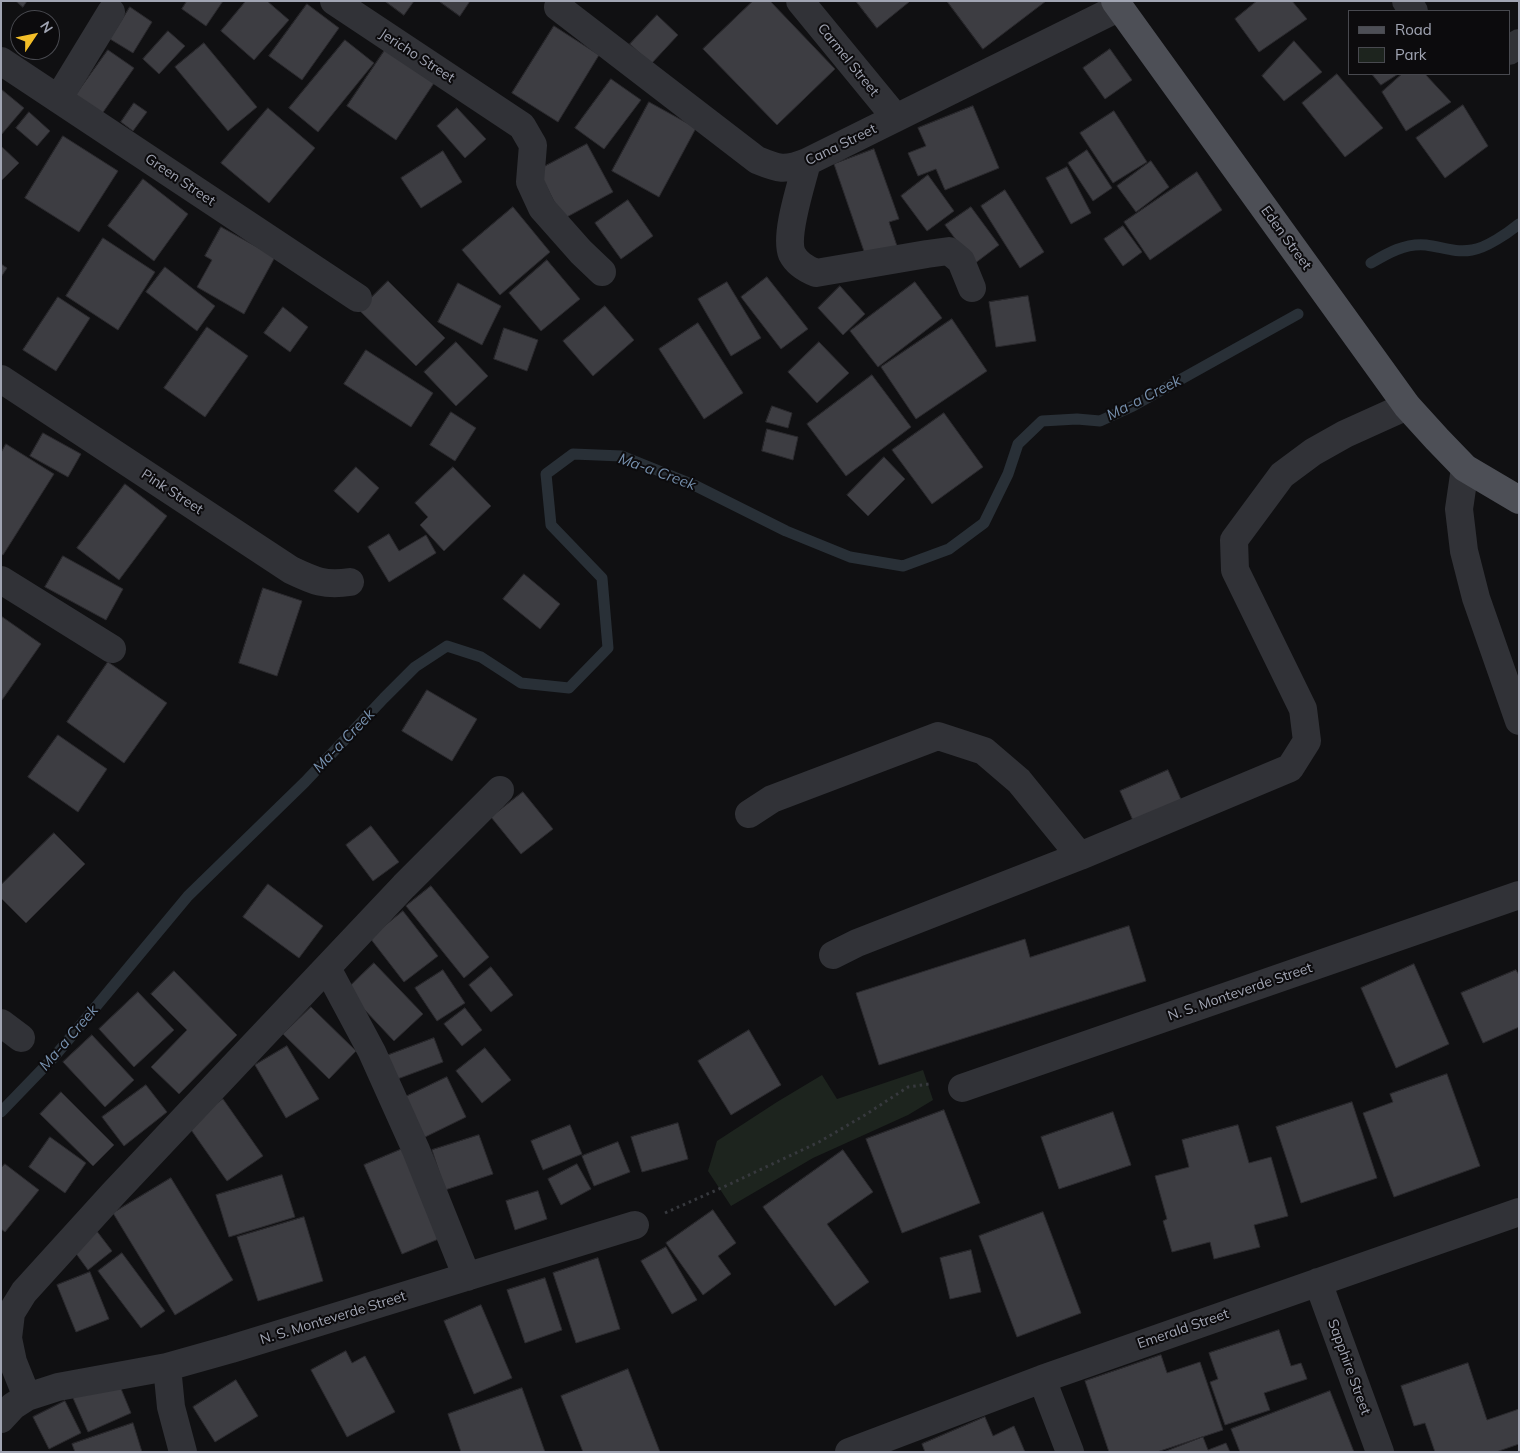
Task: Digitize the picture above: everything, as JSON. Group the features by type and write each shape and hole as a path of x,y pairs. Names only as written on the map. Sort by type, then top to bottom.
{"main road":[{"name":"Eden Street","path":"1118,4 1407,406 1466,468 1519,500"}],"street":[{"name":"Carmel Street","path":"800,1 896,118"},
{"name":"Jericho Street","path":"335,2 522,126 533,145 530,182 542,208 581,252 602,272"},
{"name":"Cana Street","path":"560,4 757,160 776,168 792,168 896,118 1118,4"},
{"path":"58,99 111,12"},
{"name":"Green Street","path":"1,61 358,298"},
{"path":"807,162 789,236 792,254 802,266 816,274 949,251 961,261 972,288"},
{"name":"Pink Street","path":"1,379 291,570 313,580 333,585 350,582"},
{"path":"833,955 857,943 1080,856 1290,768 1307,740 1303,709 1235,570 1234,540 1282,475 1313,452 1345,434 1407,406"},
{"path":"1466,468 1460,509 1464,551 1476,598 1519,721"},
{"path":"1,580 112,648"},
{"path":"749,814 772,799 938,736 984,751 1020,781 1080,856"},
{"path":"27,1397 13,1362 8,1338 11,1313 24,1292 113,1194 404,886 500,790"},
{"name":"N. S. Monteverde Street","path":"962,1088 1519,895"},
{"path":"327,968 372,1052 416,1150 467,1277"},
{"name":"Emerald Street","path":"849,1452 1042,1379 1519,1212"},
{"name":"N. S. Monteverde Street","path":"1,1419 13,1406 27,1397 58,1387 167,1367 635,1225"},
{"name":"Sapphire Street","path":"1318,1282 1380,1452"},
{"path":"167,1367 171,1407 183,1452"},
{"path":"1042,1379 1070,1452"}],"path":[{"path":"635,1225 730,1184 819,1142 908,1087 922,1084 962,1088"}],"green space":[{"path":"923,1070 933,1100 908,1115 813,1158 731,1206 708,1171 717,1141 822,1075 837,1099"}],"building":[{"path":"16,1 27,1 23,7"},
{"path":"187,1 223,1 206,26 182,9"},
{"path":"246,1 267,1 289,20 254,60 221,31"},
{"path":"385,1 414,1 404,15"},
{"path":"439,1 470,1 460,16"},
{"path":"753,1 770,1 835,69 777,125 703,49"},
{"path":"856,1 908,1 909,2 877,28"},
{"path":"947,1 1046,1 983,49"},
{"path":"1257,1 1292,1 1307,19 1259,52 1235,19"},
{"path":"307,4 339,28 302,80 269,56"},
{"path":"130,7 152,22 133,53 110,39"},
{"path":"657,15 678,35 651,64 630,44"},
{"path":"554,26 599,55 558,122 512,93"},
{"path":"168,31 185,46 159,74 143,59"},
{"path":"345,40 374,63 318,132 289,108"},
{"path":"1294,41 1322,72 1284,101 1262,76"},
{"path":"204,43 257,107 228,131 175,67"},
{"path":"389,44 438,77 396,140 347,106"},
{"path":"1110,49 1132,80 1105,99 1083,68"},
{"path":"108,50 134,68 99,118 72,100"},
{"path":"1337,74 1383,128 1345,157 1302,103"},
{"path":"1373,75 1396,75 1381,85"},
{"path":"1401,75 1426,75 1451,102 1406,131 1382,92"},
{"path":"611,79 641,100 604,149 575,128"},
{"path":"1,89 24,108 1,135"},
{"path":"649,102 696,128 659,197 612,171"},
{"path":"134,103 147,112 133,131 121,122"},
{"path":"1463,105 1488,146 1445,178 1416,138"},
{"path":"973,106 999,168 945,190 936,169 918,176 908,153 926,146 918,128"},
{"path":"268,108 315,148 269,203 221,163"},
{"path":"457,108 486,139 465,158 437,126"},
{"path":"1114,111 1147,162 1113,183 1080,133"},
{"path":"29,112 50,131 37,146 16,128"},
{"path":"63,136 118,171 79,232 25,198"},
{"path":"587,144 613,192 563,219 538,170"},
{"path":"1,146 19,163 1,181"},
{"path":"874,149 899,219 889,222 898,249 867,260 834,164"},
{"path":"1087,150 1112,188 1093,201 1068,163"},
{"path":"443,151 462,182 421,208 401,178"},
{"path":"1151,161 1169,187 1136,212 1117,186"},
{"path":"1067,167 1091,213 1071,224 1046,178"},
{"path":"1197,172 1222,210 1150,260 1124,222"},
{"path":"928,175 954,211 927,231 901,196"},
{"path":"143,179 188,214 154,261 108,226"},
{"path":"1005,190 1044,252 1020,268 981,206"},
{"path":"628,200 653,236 621,259 595,223"},
{"path":"513,207 550,252 500,295 462,250"},
{"path":"971,207 999,245 974,264 945,225"},
{"path":"1123,226 1142,252 1123,266 1104,239"},
{"path":"221,227 275,257 244,314 197,287 212,260 205,256"},
{"path":"103,238 155,272 118,330 66,296"},
{"path":"547,260 580,299 541,331 509,293"},
{"path":"1,264 7,268 1,277"},
{"path":"165,267 215,306 197,331 146,292"},
{"path":"767,277 808,329 781,349 741,297"},
{"path":"388,281 445,338 416,366 359,310"},
{"path":"727,282 761,338 731,356 698,299"},
{"path":"915,282 942,318 878,367 850,331"},
{"path":"458,283 501,306 482,345 438,322"},
{"path":"840,286 865,314 843,335 818,308"},
{"path":"1028,296 1036,341 996,347 989,302"},
{"path":"58,297 90,318 56,371 23,350"},
{"path":"605,306 634,340 593,376 563,341"},
{"path":"283,307 308,327 290,352 264,333"},
{"path":"952,319 987,371 916,419 881,367"},
{"path":"698,323 743,393 704,419 659,349"},
{"path":"207,327 248,356 205,417 164,388"},
{"path":"504,328 538,340 527,371 494,359"},
{"path":"456,342 488,376 456,406 424,372"},
{"path":"819,342 849,373 817,403 788,372"},
{"path":"366,350 433,393 411,427 344,384"},
{"path":"872,375 911,427 846,476 807,424"},
{"path":"772,406 792,413 788,428 766,422"},
{"path":"451,412 476,428 455,461 430,445"},
{"path":"944,413 983,467 932,504 892,450"},
{"path":"767,429 798,437 793,460 762,451"},
{"path":"43,433 81,454 68,477 30,456"},
{"path":"6,444 54,474 3,555 1,554 1,453"},
{"path":"884,457 905,479 868,516 847,495"},
{"path":"356,467 379,488 358,513 334,491"},
{"path":"453,467 491,506 444,551 420,525 428,517 415,503"},
{"path":"125,484 167,516 119,580 77,548"},
{"path":"389,534 399,551 426,535 436,553 389,582 368,547"},
{"path":"63,556 123,589 106,620 45,587"},
{"path":"524,574 560,604 540,629 503,599"},
{"path":"263,588 302,601 277,676 239,663"},
{"path":"1,616 41,644 2,700 1,700"},
{"path":"108,662 167,703 124,763 67,722"},
{"path":"427,690 477,719 452,761 402,731"},
{"path":"58,735 107,769 78,812 28,777"},
{"path":"1168,770 1183,804 1135,825 1120,791"},
{"path":"523,792 553,829 521,854 491,817"},
{"path":"371,826 399,862 373,881 346,845"},
{"path":"54,833 85,864 26,923 1,898 1,885"},
{"path":"268,884 323,926 299,958 243,917"},
{"path":"431,886 489,957 464,978 406,906"},
{"path":"403,911 438,956 404,982 370,938"},
{"path":"1129,926 1146,981 879,1065 856,993 1025,939 1030,957"},
{"path":"374,963 423,1014 394,1041 346,990"},
{"path":"1414,964 1449,1044 1396,1068 1361,988"},
{"path":"491,967 513,995 491,1012 469,985"},
{"path":"443,970 465,1003 437,1021 415,988"},
{"path":"1516,970 1519,975 1519,1027 1483,1043 1461,993"},
{"path":"174,971 237,1035 179,1094 151,1067 187,1030 151,994"},
{"path":"138,992 174,1030 134,1067 99,1029"},
{"path":"311,1007 356,1051 329,1079 283,1034"},
{"path":"465,1008 482,1030 462,1046 444,1024"},
{"path":"749,1030 781,1085 731,1115 698,1061"},
{"path":"92,1035 134,1080 105,1107 63,1062"},
{"path":"434,1038 443,1062 392,1081 383,1057"},
{"path":"287,1046 319,1099 286,1118 255,1065"},
{"path":"485,1048 511,1080 482,1103 456,1071"},
{"path":"1447,1074 1480,1166 1394,1197 1363,1113 1393,1102 1390,1094"},
{"path":"447,1077 466,1117 421,1139 401,1099"},
{"path":"146,1085 167,1112 124,1146 102,1117"},
{"path":"61,1092 114,1145 93,1166 40,1114"},
{"path":"223,1099 263,1156 227,1181 187,1124"},
{"path":"1352,1102 1377,1178 1301,1203 1276,1127"},
{"path":"944,1110 980,1203 902,1233 866,1139"},
{"path":"1113,1112 1131,1165 1059,1189 1041,1137"},
{"path":"678,1123 688,1159 642,1172 631,1137"},
{"path":"570,1125 582,1154 543,1170 531,1141"},
{"path":"1238,1125 1249,1163 1271,1157 1288,1216 1254,1225 1260,1247 1214,1259 1210,1242 1172,1252 1163,1221 1167,1219 1155,1176 1189,1167 1182,1140"},
{"path":"479,1135 493,1174 445,1190 432,1150"},
{"path":"50,1137 86,1163 65,1193 29,1167"},
{"path":"618,1142 630,1172 594,1186 582,1156"},
{"path":"402,1149 441,1238 402,1254 364,1165"},
{"path":"843,1150 873,1192 827,1224 869,1282 835,1306 763,1207"},
{"path":"5,1164 39,1190 5,1232 1,1229 1,1168"},
{"path":"577,1164 591,1189 561,1205 548,1179"},
{"path":"282,1175 295,1217 229,1237 216,1195"},
{"path":"171,1178 233,1280 175,1315 113,1213"},
{"path":"538,1191 547,1219 515,1230 506,1201"},
{"path":"713,1210 736,1243 718,1256 731,1274 703,1295 666,1243"},
{"path":"1043,1212 1081,1313 1017,1337 979,1236"},
{"path":"304,1217 323,1281 258,1301 237,1237"},
{"path":"96,1230 112,1251 88,1270 72,1248"},
{"path":"666,1247 697,1300 672,1314 641,1261"},
{"path":"971,1250 981,1292 950,1299 940,1258"},
{"path":"122,1253 165,1311 141,1328 98,1271"},
{"path":"598,1258 620,1329 576,1343 553,1273"},
{"path":"90,1272 109,1319 76,1332 57,1285"},
{"path":"545,1278 562,1330 525,1343 507,1290"},
{"path":"481,1305 512,1378 474,1394 444,1321"},
{"path":"1279,1330 1291,1366 1301,1363 1307,1379 1264,1393 1270,1410 1225,1425 1210,1382 1218,1379 1209,1353"},
{"path":"346,1351 352,1363 365,1356 395,1412 347,1437 311,1370"},
{"path":"1161,1355 1167,1373 1200,1362 1223,1430 1157,1452 1109,1452 1085,1381"},
{"path":"1468,1363 1487,1420 1519,1409 1519,1444 1496,1452 1435,1452 1425,1423 1414,1426 1401,1386"},
{"path":"628,1369 660,1452 583,1452 561,1396"},
{"path":"117,1379 131,1413 88,1432 73,1398"},
{"path":"236,1380 258,1416 215,1442 193,1407"},
{"path":"522,1388 545,1452 461,1452 448,1414"},
{"path":"1330,1391 1354,1452 1240,1452 1231,1429"},
{"path":"65,1401 81,1433 49,1449 33,1417"},
{"path":"985,1417 993,1436 1014,1426 1025,1452 925,1452 922,1444"},
{"path":"133,1423 142,1452 75,1452 72,1444"},
{"path":"1203,1437 1208,1450 1226,1443 1230,1452 1164,1452"}],"waterway":[{"name":"Ma-a Creek","path":"1371,263 1390,252 1418,245 1460,251 1478,249 1497,240 1519,224"},
{"name":"Ma-a Creek","path":"1,1112 54,1057 188,896 305,782 415,667 447,646 481,657 521,683 569,688 608,648 602,578 551,525 546,474 573,454 622,456 694,485 786,531 850,557 903,566 949,549 984,523 1008,474 1018,444 1042,421 1077,419 1100,421 1133,406 1298,314"}]}
